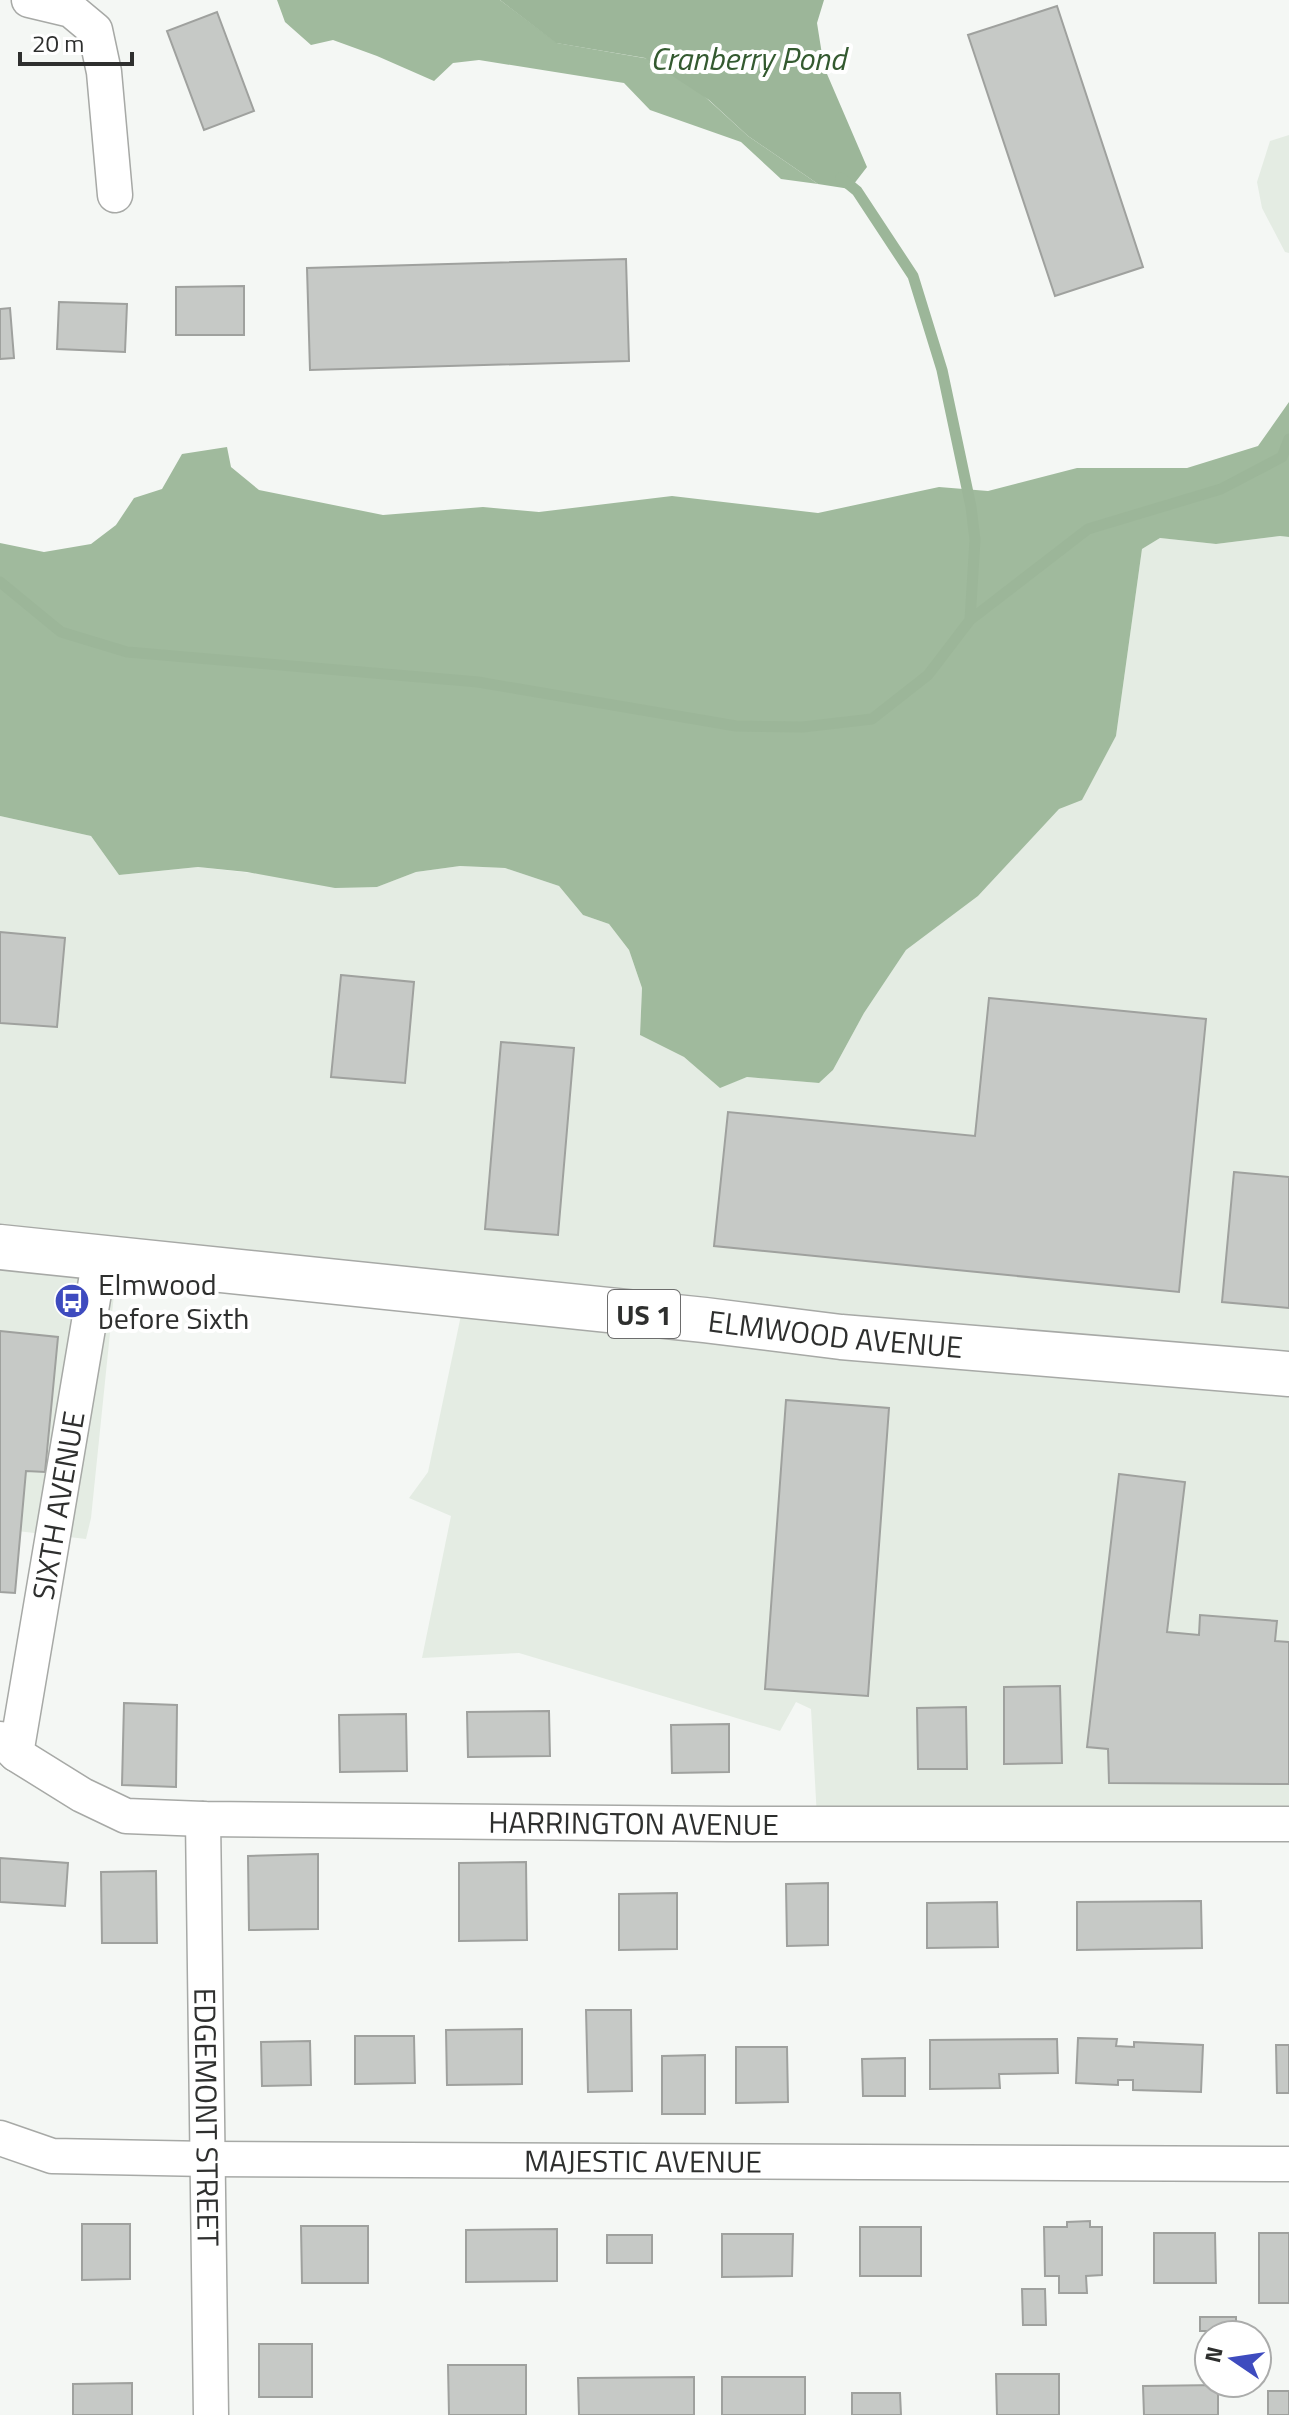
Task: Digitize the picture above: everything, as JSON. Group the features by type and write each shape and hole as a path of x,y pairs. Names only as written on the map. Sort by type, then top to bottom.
{"main road":[{"name":"ELMWOOD AVENUE","path":"0,1247 705,1320 841,1337 1289,1374"}],"street":[{"path":"29,0 71,10 95,30 104,72 115,195"},
{"name":"SIXTH AVENUE","path":"8,1746 100,1257"},
{"name":"HARRINGTON AVENUE","path":"8,1746 82,1795 126,1816 745,1824 1289,1824"},
{"name":"EDGEMONT STREET","path":"203,1819 211,2415"},
{"name":"MAJESTIC AVENUE","path":"0,2138 52,2156 1289,2164"}],"shaded area":[{"path":"277,0 500,0 557,43 667,62 748,136 818,184 781,179 741,142 650,110 624,83 479,60 453,63 434,81 333,40 311,45 285,22"},
{"path":"1289,135 1289,253 1285,252 1262,208 1257,182 1270,141"},
{"path":"1289,402 1289,537 1216,544 1160,538 1142,549 1116,736 1082,800 1059,809 978,896 906,950 864,1013 833,1070 819,1083 747,1077 720,1088 684,1057 640,1035 642,988 629,950 609,924 583,915 559,886 505,868 460,866 416,872 377,887 335,888 247,872 198,867 119,875 91,836 0,816 0,543 44,552 91,544 116,525 134,498 162,489 182,454 227,447 231,467 259,490 383,515 483,507 539,512 672,496 818,513 939,487 988,491 1077,468 1187,468 1258,446"},
{"path":"1289,537 1289,1819 817,1818 811,1709 796,1702 780,1731 519,1653 422,1658 451,1516 409,1498 428,1472 464,1301 117,1265 91,1518 86,1539 0,1529 0,816 91,836 119,875 198,867 377,887 416,872 460,866 505,868 559,886 583,915 609,924 629,950 642,988 640,1035 684,1057 720,1087 747,1077 819,1083 833,1070 864,1013 906,950 978,896 1059,808 1082,799 1116,736 1142,549 1160,538 1216,544"}],"water":[{"name":"Cranberry Pond","path":"500,0 824,0 817,23 824,67 867,167 850,189 818,184 748,136 709,100 645,58 556,43"}],"building":[{"path":"1057,6 1143,267 1055,296 968,35"},
{"path":"217,12 254,111 204,130 167,31"},
{"path":"626,259 629,361 310,370 307,268"},
{"path":"244,286 244,335 176,335 176,287"},
{"path":"59,302 127,304 125,352 57,349"},
{"path":"10,308 14,358 0,359 0,309"},
{"path":"0,932 65,938 57,1027 0,1023"},
{"path":"341,975 414,982 405,1083 331,1077"},
{"path":"989,998 1206,1019 1179,1292 714,1246 728,1112 975,1136"},
{"path":"501,1042 574,1048 558,1235 485,1229"},
{"path":"1234,1172 1289,1177 1289,1308 1222,1302"},
{"path":"0,1331 58,1337 45,1472 26,1471 15,1593 0,1592"},
{"path":"786,1400 889,1408 868,1696 765,1689"},
{"path":"1119,1474 1185,1482 1167,1632 1199,1635 1200,1615 1277,1621 1275,1641 1289,1642 1289,1784 1109,1783 1108,1749 1087,1747"},
{"path":"1060,1686 1062,1763 1004,1764 1004,1687"},
{"path":"124,1703 177,1705 176,1787 122,1785"},
{"path":"966,1707 967,1769 918,1769 917,1708"},
{"path":"549,1711 550,1756 468,1757 467,1712"},
{"path":"406,1714 407,1771 340,1772 339,1715"},
{"path":"729,1724 729,1772 672,1773 671,1725"},
{"path":"318,1854 318,1929 249,1930 248,1856"},
{"path":"0,1858 68,1863 65,1906 0,1902"},
{"path":"526,1862 527,1940 459,1941 459,1863"},
{"path":"156,1871 157,1943 102,1943 101,1872"},
{"path":"828,1883 828,1945 787,1946 786,1884"},
{"path":"677,1893 677,1949 619,1950 619,1894"},
{"path":"1201,1901 1202,1948 1077,1950 1077,1902"},
{"path":"997,1902 998,1947 927,1948 927,1903"},
{"path":"586,2010 631,2010 632,2091 588,2092"},
{"path":"522,2029 522,2084 447,2085 446,2030"},
{"path":"355,2036 414,2036 415,2083 355,2084"},
{"path":"1078,2038 1117,2039 1116,2046 1134,2047 1134,2042 1203,2045 1201,2092 1133,2090 1133,2080 1118,2080 1118,2085 1076,2083"},
{"path":"1057,2039 1058,2073 999,2074 1000,2088 930,2089 930,2040"},
{"path":"310,2041 311,2085 262,2086 261,2042"},
{"path":"1276,2045 1289,2045 1289,2093 1277,2093"},
{"path":"736,2047 787,2047 788,2102 736,2103"},
{"path":"705,2055 705,2114 662,2114 662,2056"},
{"path":"905,2058 905,2096 863,2096 862,2059"},
{"path":"1090,2221 1090,2227 1102,2227 1102,2275 1086,2276 1087,2293 1059,2293 1059,2276 1045,2276 1044,2227 1067,2227 1067,2222"},
{"path":"82,2224 130,2224 130,2279 82,2280"},
{"path":"301,2226 368,2226 368,2283 302,2283"},
{"path":"860,2227 921,2227 921,2276 860,2276"},
{"path":"557,2229 557,2281 466,2282 466,2230"},
{"path":"1154,2233 1215,2233 1216,2283 1154,2283"},
{"path":"1259,2233 1289,2233 1289,2303 1259,2303"},
{"path":"722,2234 793,2234 792,2276 722,2277"},
{"path":"607,2235 652,2235 652,2263 607,2263"},
{"path":"1022,2289 1045,2289 1046,2325 1023,2325"},
{"path":"1200,2317 1236,2317 1236,2319"},
{"path":"259,2344 312,2344 312,2397 259,2397"},
{"path":"448,2365 526,2365 526,2415 449,2415"},
{"path":"996,2374 1059,2374 1059,2415 997,2415"},
{"path":"694,2377 694,2415 579,2415 578,2378"},
{"path":"722,2377 805,2377 805,2415 722,2415"},
{"path":"132,2383 132,2415 73,2415 73,2384"},
{"path":"1193,2385 1193,2399 1218,2399 1218,2415 1144,2415 1143,2386"},
{"path":"1273,2391 1289,2391 1289,2415 1268,2415 1268,2399 1273,2399"},
{"path":"852,2393 900,2393 901,2415 852,2415"}],"waterway":[{"path":"841,178 857,191 913,276 942,370 975,540 970,620"},
{"path":"0,582 61,632 127,652 478,682 736,726 803,727 872,719 928,675 970,620 1088,529 1221,489 1282,457 1289,439"}],"place":[{"name":"Elmwood before Sixth","path":"72,1301"}]}
